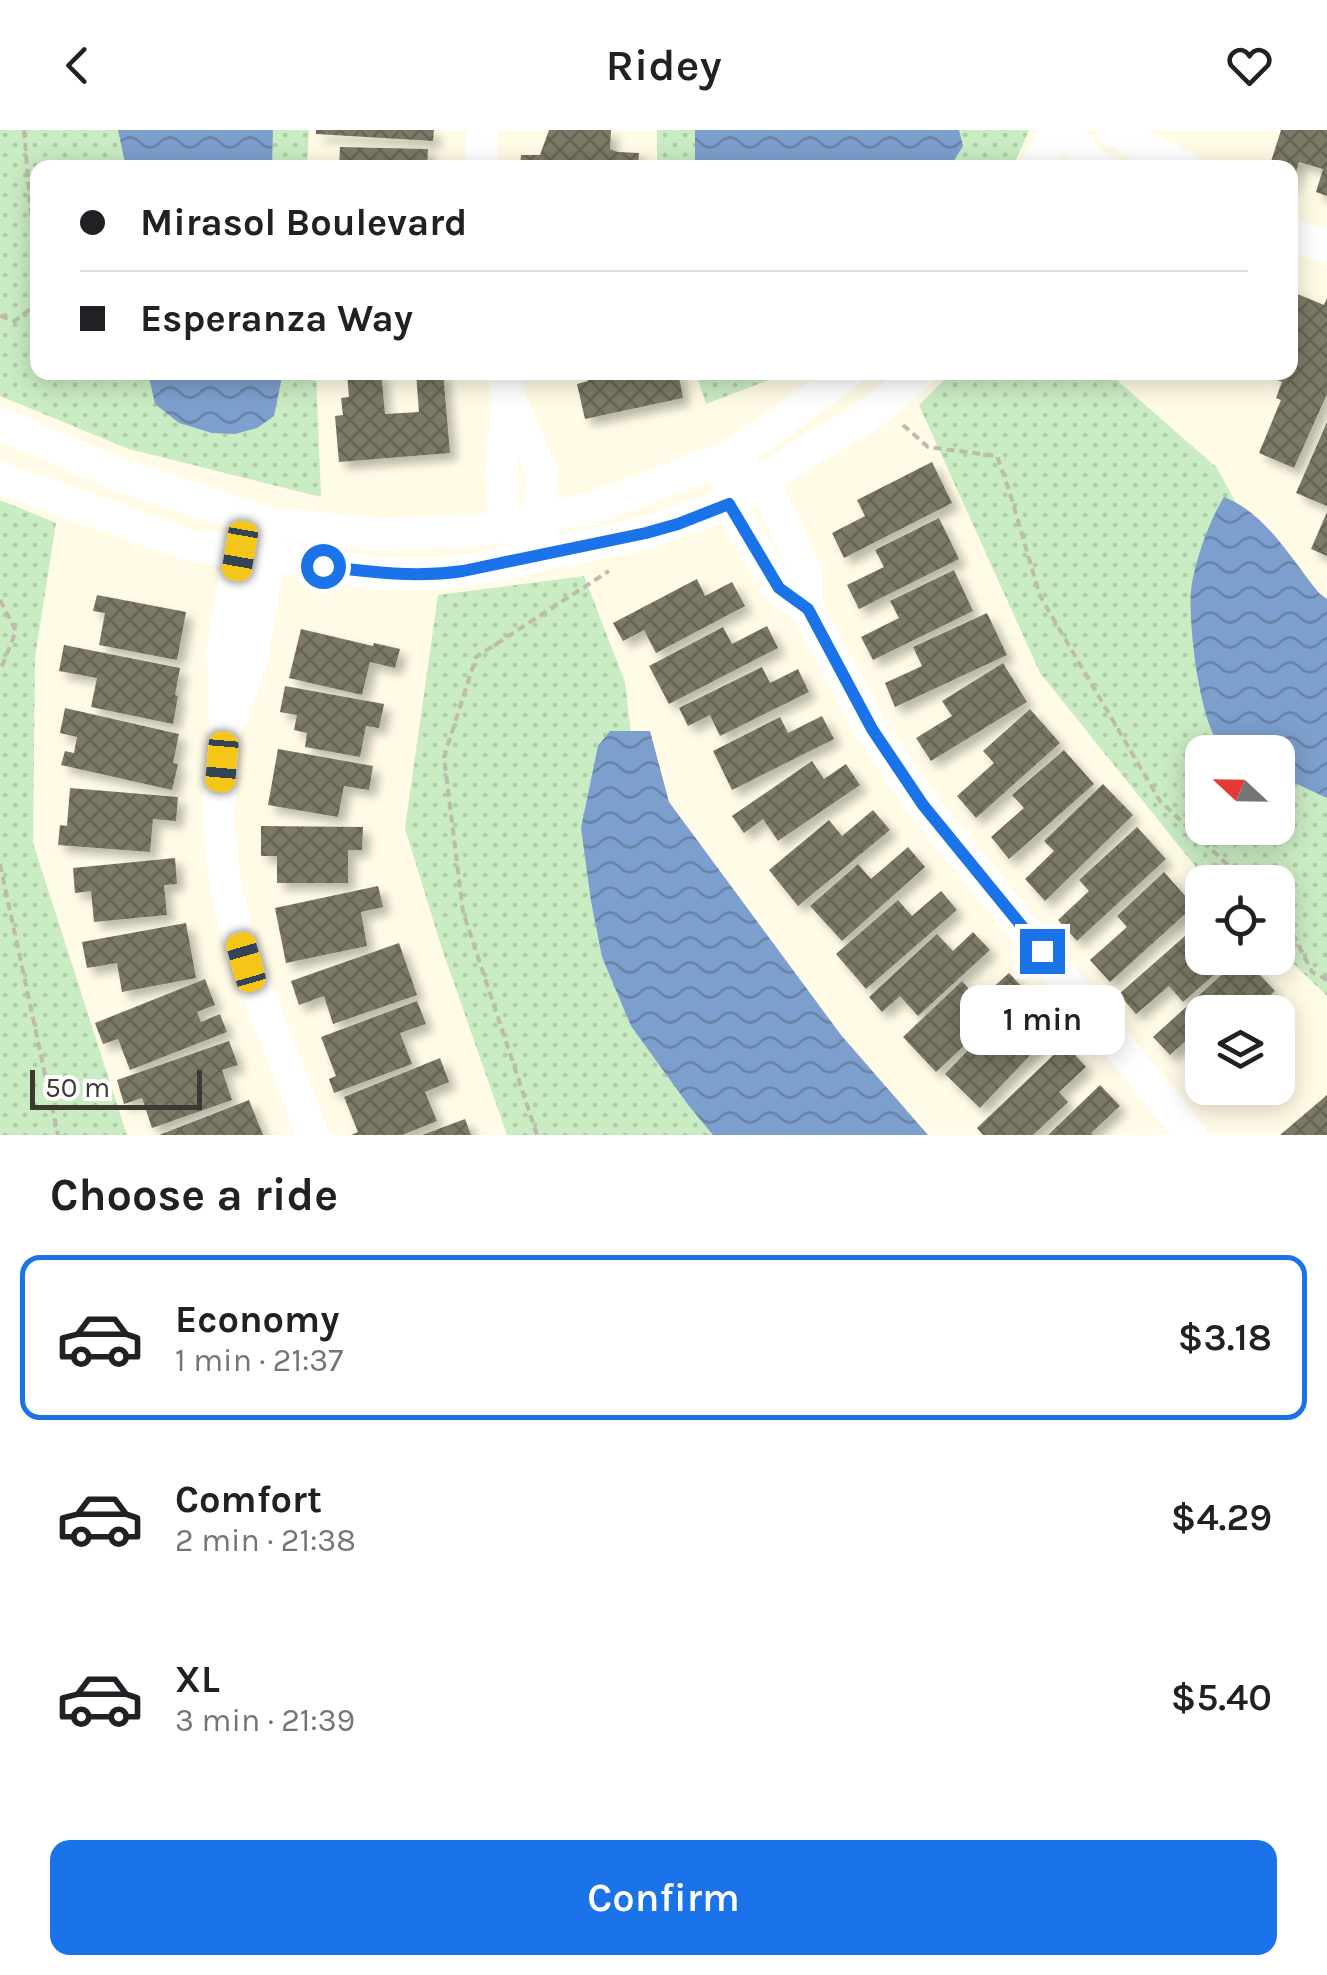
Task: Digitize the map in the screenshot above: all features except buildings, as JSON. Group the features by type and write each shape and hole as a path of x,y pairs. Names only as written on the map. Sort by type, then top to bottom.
{"street":[{"path":"481,160 482,130"},
{"path":"1040,160 1057,130"},
{"path":"1067,130 1087,160"},
{"path":"1092,160 1102,130"},
{"path":"1112,130 1170,160"},
{"path":"1298,237 1327,247"},
{"path":"0,478 189,545 478,532 593,508 728,458 838,380"},
{"path":"0,424 123,476 259,543 378,574 440,574 646,533 729,504 807,451 866,418 911,380"},
{"path":"506,383 540,470 539,556"},
{"path":"506,383 500,479 507,525 539,556"},
{"path":"728,458 763,481 807,574 808,609"},
{"path":"728,458 729,504 779,588 808,609 872,729 923,805 1191,1135"},
{"path":"259,543 224,648 225,734 218,818 226,891 246,962 313,1135"}],"path":[{"path":"24,130 30,203"},
{"path":"0,316 15,321 30,307"},
{"path":"903,425 928,447 997,456 1040,596 1160,801 1228,865"},
{"path":"537,1135 463,912 444,756 476,657 608,571"},
{"path":"0,600 16,631 0,672"},
{"path":"0,864 58,1135"},
{"path":"1295,938 1312,972 1327,980"}],"green space":[{"path":"0,130 309,130 307,160 30,160 30,380 316,380 321,497 129,449 0,396"},
{"path":"657,130 1029,130 1016,160 657,160"},
{"path":"698,380 769,380 706,404"},
{"path":"944,380 1117,380 1217,468 1327,671 1327,996 1295,965 1295,865 1194,865 1040,673 919,405"},
{"path":"0,500 56,523 35,657 33,843 127,1135 0,1135"},
{"path":"584,576 625,682 655,943 834,1135 507,1135 442,949 405,828 438,595"}],"water":[{"path":"118,130 273,130 272,160 124,160"},
{"path":"695,130 959,130 963,146 954,160 695,160"},
{"path":"150,380 281,380 274,416 257,428 235,434 212,433 179,423 155,404"},
{"path":"1224,497 1239,504 1265,525 1327,599 1327,798 1295,783 1295,735 1215,735 1210,725 1194,651 1191,591 1213,518"},
{"path":"610,731 650,731 669,802 841,1035 928,1135 713,1135 689,1106 631,1026 602,957 581,828 598,746"}],"route":[{"path":"323,566 378,574 463,571 646,533 729,504 779,588 808,609 872,729 923,805 1042,951"}]}
